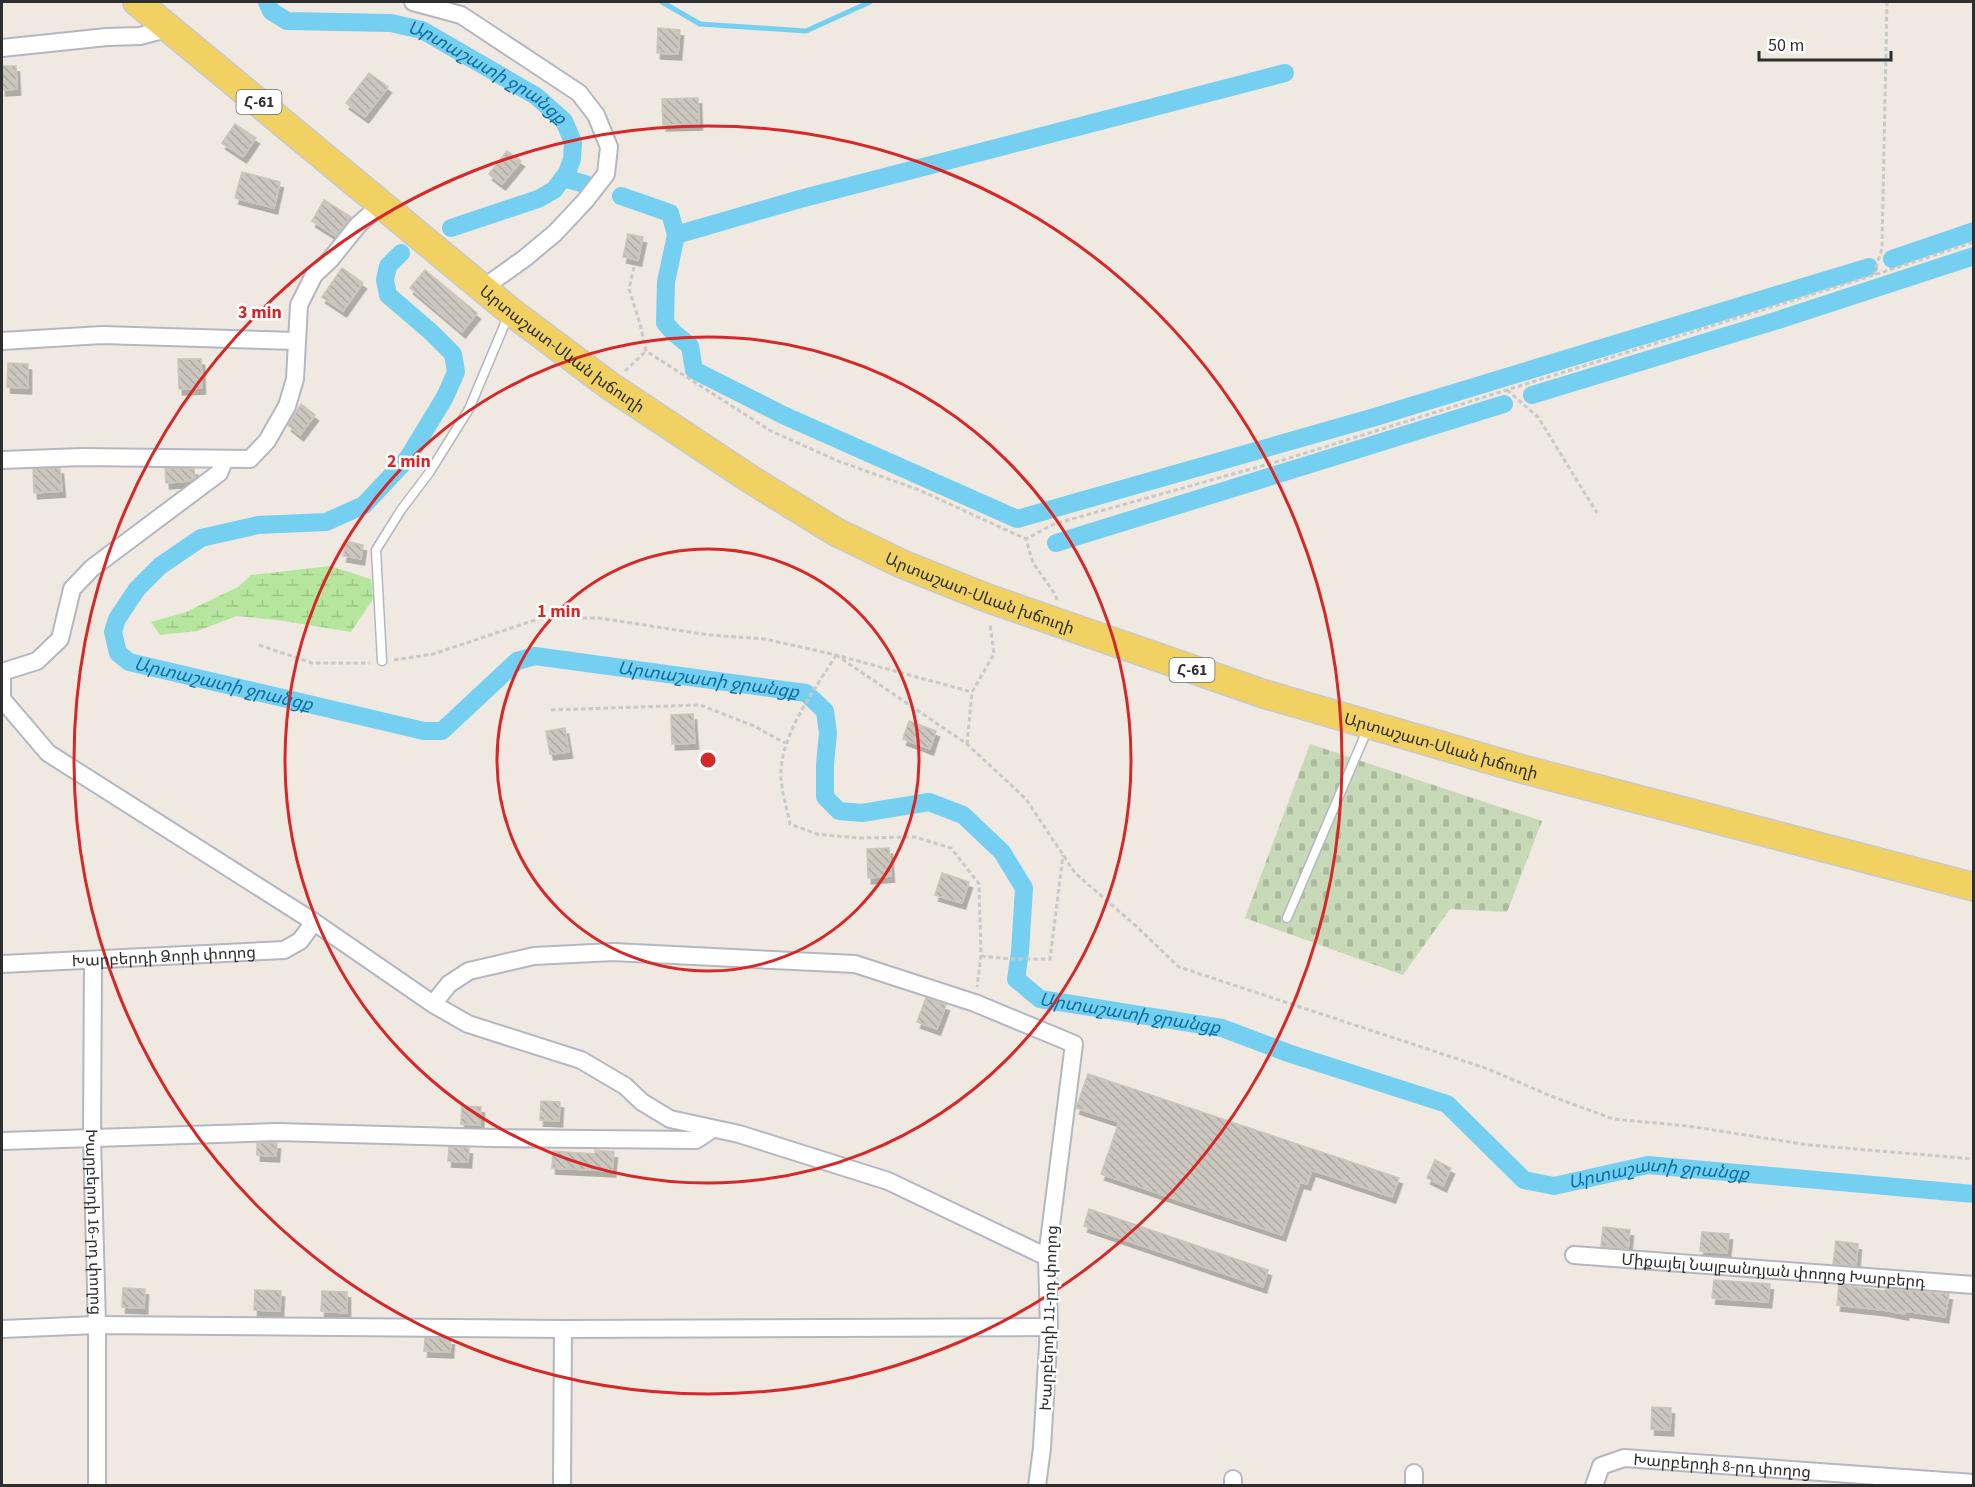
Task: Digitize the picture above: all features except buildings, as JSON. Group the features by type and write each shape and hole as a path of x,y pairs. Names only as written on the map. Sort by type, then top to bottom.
{"main road":[{"name":"Արտաշատ-Սևան խճուղի","path":"137,2 510,310 609,386 750,479 836,532 902,564 987,598 1264,694 1687,813 1974,887"}],"street":[{"path":"413,2 460,15 579,93 596,115 609,147 606,174 585,201 555,233 483,288"},
{"path":"2,48 107,37 140,36 170,28"},
{"path":"2,460 82,457 250,459 267,441 287,406 295,379 299,305 314,275 330,260 358,225 382,204"},
{"path":"2,341 102,335 296,341"},
{"path":"225,459 219,473 93,568 72,589 60,639 37,661 2,672 2,699 48,753 314,922 433,1004 468,1024 580,1060 625,1086 642,1102 670,1119 711,1130 739,1134 888,1181 1047,1257"},
{"name":"Խարբերդի Ձորի փողոց","path":"2,964 284,951 300,941 314,922"},
{"path":"433,1004 449,984 469,971 534,956 613,952 855,964 975,1003"},
{"name":"Խարբերդի 16-րդ փողոց","path":"93,960 92,1138 98,1325 97,1485"},
{"name":"Խարբերդի 11-րդ փողոց","path":"975,1003 1074,1044 1047,1257 1049,1327 1042,1448 1037,1485"},
{"path":"2,1141 277,1132 493,1138 696,1140 711,1130"},
{"name":"Միքայել Նալբանդյան փողոց Խարբերդ","path":"1574,1255 1974,1285"},
{"path":"2,1329 98,1325 563,1329 1049,1327"},
{"path":"562,1485 563,1329"},
{"name":"Խարբերդի 8-րդ փողոց","path":"1594,1485 1601,1466 1624,1458 1809,1478 1974,1483"}],"lane":[{"path":"382,662 376,550 401,510 429,473 469,409 510,310"},
{"path":"1287,918 1370,725"}],"path":[{"path":"1875,275 1882,248 1887,2"},
{"path":"1026,539 1054,524 1283,460 1974,242"},
{"path":"634,267 629,289 646,351 771,431 838,460 919,490 1026,539 1033,563 1055,594 1063,624"},
{"path":"609,386 646,351"},
{"path":"1507,390 1538,417 1597,513"},
{"path":"967,744 972,692 994,654 987,598"},
{"path":"259,645 312,663 360,664 433,654 541,618 599,618 709,634 765,639 836,655 972,692"},
{"path":"836,655 785,743 781,777 790,824 817,834 858,838 915,837 951,848 979,884 981,956 975,1003"},
{"path":"836,655 967,744 1026,799 1075,873 1179,967 1488,1068 1551,1096 1613,1119 1688,1126 1809,1145 1974,1159"},
{"path":"551,710 699,705 754,726 785,743"},
{"path":"981,956 1050,959 1063,854"}],"green space":[{"path":"330,566 371,579 373,599 351,632 237,616 197,631 160,635 151,622 186,612 238,587 251,575"},
{"path":"1310,744 1542,821 1507,912 1450,909 1403,975 1245,918"}],"waterway":[{"name":"Արտաշատի ջրանցք","path":"267,2 271,11 287,21 391,23 422,30 536,96 564,121 573,142 572,159 567,173 554,190 538,199 451,228"},
{"path":"662,2 700,24 806,31 870,2"},
{"path":"676,235 800,199 1285,73"},
{"path":"563,178 585,184"},
{"path":"621,196 670,213 676,235 666,282 665,323 690,346 694,370 783,415 1017,519 1375,417 1869,267"},
{"path":"1892,259 1974,231"},
{"name":"Արտաշատի ջրանցք","path":"401,253 388,266 385,280 388,295 453,354 456,372 445,397 408,458 364,505 326,522 258,525 201,538 160,566 137,589 117,619 113,632 118,653 129,662 424,731 442,731 517,661 535,656 806,693 825,711 828,733 825,797 839,811 862,813 929,802 963,815 1002,852 1024,888 1016,979 1040,999 1222,1028 1288,1053 1447,1104 1524,1180 1554,1186 1648,1165 1974,1194"},
{"path":"1532,395 1775,321 1974,256"},
{"path":"1056,543 1504,404"}]}
